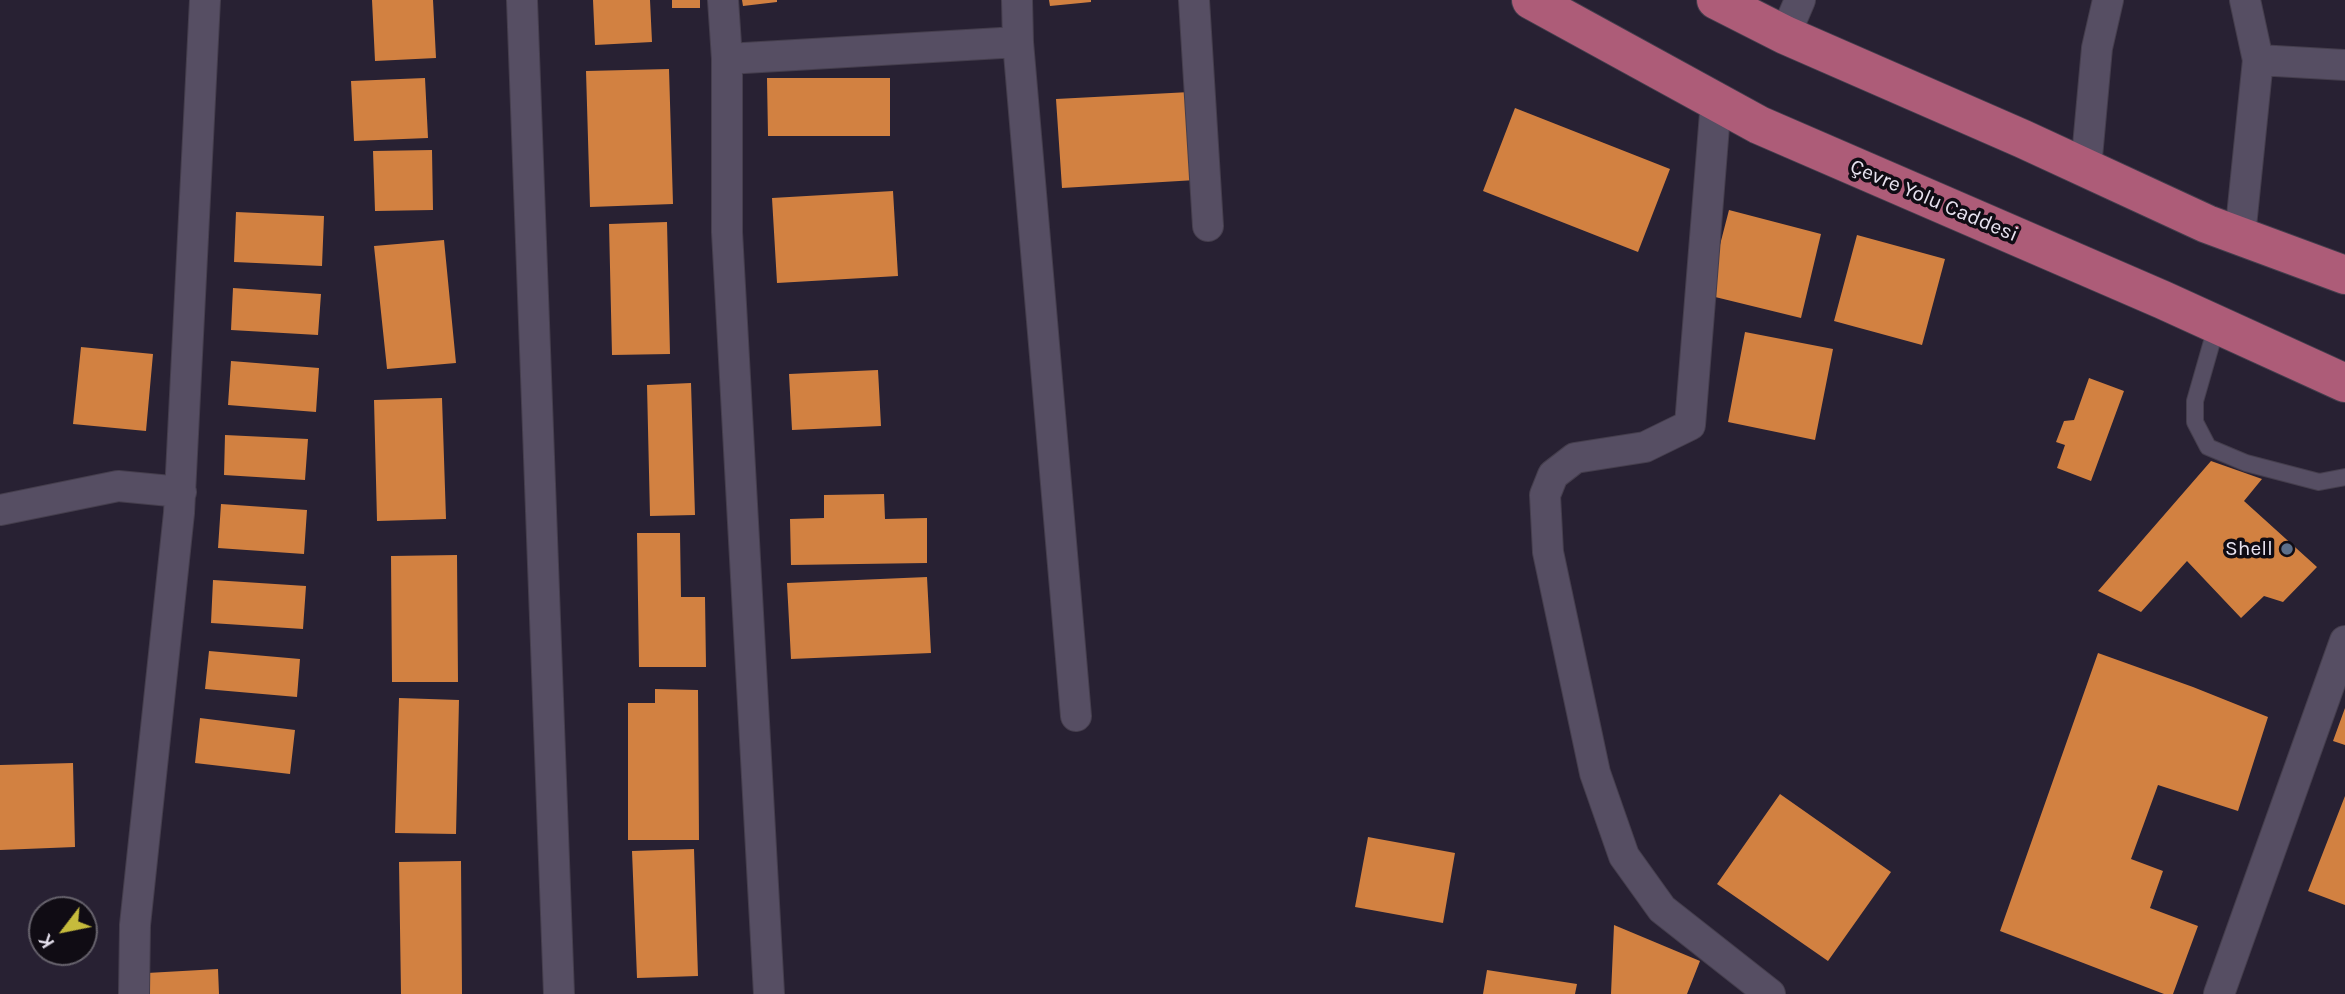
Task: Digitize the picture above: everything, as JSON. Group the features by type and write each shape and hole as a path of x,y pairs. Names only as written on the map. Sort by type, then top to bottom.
{"highway":[{"name":"Çevre Yolu Caddesi","path":"1531,0 1759,125 2217,324 2345,383"},
{"path":"1716,0 1785,35 2207,224 2345,275"}],"street":[{"path":"134,994 135,925 181,492 205,0"},
{"path":"522,0 559,994"},
{"path":"723,0 727,59 727,232 769,994"},
{"path":"1017,0 1018,42 1076,716"},
{"path":"1194,0 1208,226"},
{"path":"1785,35 1800,0"},
{"path":"2086,168 2097,48 2108,0"},
{"path":"2240,236 2258,60 2245,0"},
{"path":"727,59 1018,42"},
{"path":"2258,60 2345,65"},
{"path":"1716,101 1690,425 1645,447 1575,458 1553,475 1545,495 1548,552 1595,774 1624,856 1662,909 1770,994"},
{"path":"0,510 118,486 181,492"},
{"path":"2219,994 2345,641"}],"lane":[{"path":"2217,324 2195,401 2195,422 2208,447 2246,463 2319,482 2345,477"}],"building":[{"path":"372,0 433,0 436,58 375,61"},
{"path":"593,0 650,0 652,42 595,45"},
{"path":"672,0 700,0 700,8 672,8"},
{"path":"742,0 777,0 777,2 743,6"},
{"path":"1049,0 1091,0 1091,2 1050,6"},
{"path":"669,69 673,204 590,207 586,71"},
{"path":"425,78 428,138 354,141 351,81"},
{"path":"767,78 890,78 890,136 768,136"},
{"path":"1190,92 1196,180 1062,188 1056,99"},
{"path":"1515,108 1670,169 1638,252 1483,191"},
{"path":"432,150 433,210 375,211 373,151"},
{"path":"893,191 898,276 777,283 772,198"},
{"path":"1729,210 1821,234 1801,318 1707,295"},
{"path":"236,212 324,216 322,266 234,262"},
{"path":"667,222 670,354 612,355 609,224"},
{"path":"1857,235 1945,259 1922,345 1834,321"},
{"path":"444,240 456,363 387,369 374,246"},
{"path":"233,288 321,294 318,335 231,330"},
{"path":"1745,332 1833,349 1815,440 1728,422"},
{"path":"81,347 153,354 146,431 73,424"},
{"path":"231,361 319,368 316,412 228,405"},
{"path":"878,370 881,426 792,430 789,374"},
{"path":"2089,378 2124,391 2091,481 2057,468 2065,445 2056,442 2064,421 2074,420"},
{"path":"691,383 695,515 650,516 647,385"},
{"path":"442,398 446,519 377,521 374,400"},
{"path":"225,435 308,439 305,480 224,475"},
{"path":"2211,461 2262,479 2244,501 2317,567 2283,602 2264,596 2241,618 2187,561 2141,612 2098,591"},
{"path":"884,494 885,519 927,518 927,563 791,565 790,519 824,518 824,495"},
{"path":"221,504 307,510 304,554 218,548"},
{"path":"637,533 680,533 681,597 705,597 706,667 639,667"},
{"path":"457,555 458,682 392,682 391,556"},
{"path":"927,577 931,653 791,659 787,583"},
{"path":"213,580 306,586 303,629 211,623"},
{"path":"209,651 300,659 297,697 205,689"},
{"path":"2098,653 2268,717 2238,811 2158,785 2131,859 2163,871 2150,908 2198,926 2173,994 2164,994 2000,931"},
{"path":"655,689 698,690 699,840 628,840 628,703 655,703"},
{"path":"399,698 459,700 456,834 395,833"},
{"path":"2345,708 2345,745 2333,741"},
{"path":"200,718 295,730 290,774 195,763"},
{"path":"73,763 75,847 0,850 0,765"},
{"path":"1780,794 1891,872 1828,961 1717,884"},
{"path":"2345,796 2345,905 2308,891"},
{"path":"1368,837 1455,853 1443,923 1355,907"},
{"path":"694,849 698,976 637,978 632,851"},
{"path":"461,861 462,994 401,994 399,862"},
{"path":"1614,925 1700,961 1687,994 1611,994"},
{"path":"218,969 219,994 148,994 147,973"},
{"path":"1487,970 1577,984 1575,994 1483,994"}],"place":[{"name":"Shell","path":"2287,549"}]}
